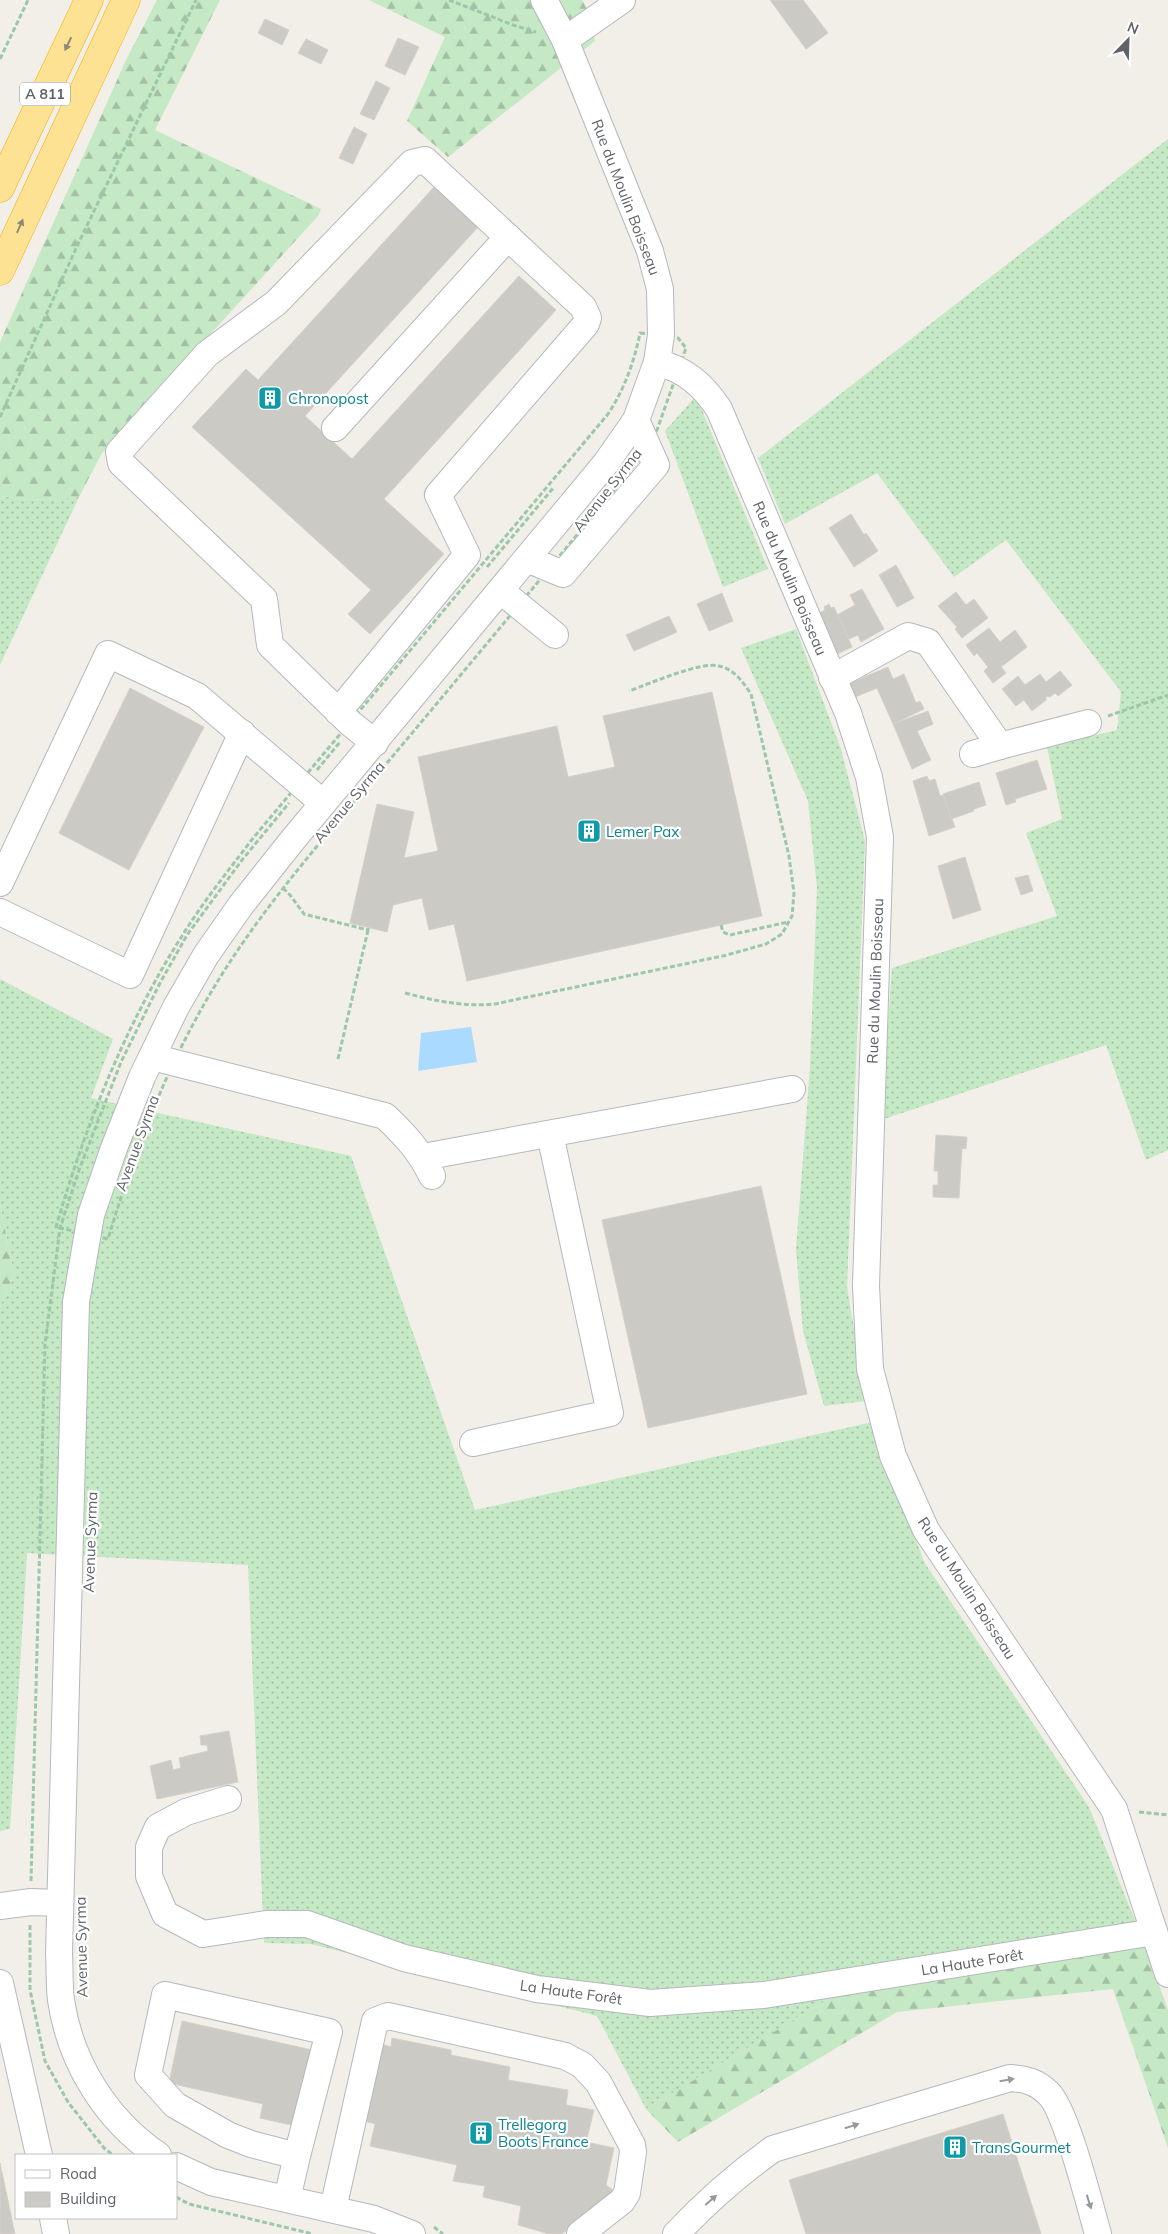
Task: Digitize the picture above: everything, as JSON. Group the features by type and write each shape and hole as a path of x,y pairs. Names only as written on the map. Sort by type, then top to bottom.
{"highway":[{"name":"A 811","path":"0,188 89,0"},
{"name":"A 811","path":"0,270 126,0"}],"street":[{"name":"Rue du Moulin Boisseau","path":"544,0 565,40 650,251 660,289 659,352 707,391 719,410 848,713 869,776 880,837 866,1286 870,1369 893,1456 926,1530 1114,1809 1168,1974"},
{"path":"565,40 622,0"},
{"path":"346,720 467,555 438,495 586,324 588,318 583,308 425,160 412,163 276,303 207,354 119,452 121,463 264,599 270,645 346,720 374,743"},
{"path":"335,428 508,237"},
{"name":"Avenue Syrma","path":"152,2154 108,2110 84,2073 70,2038 61,2000 60,1903 76,1302 91,1215 114,1148 160,1060 176,1007 206,956 251,892 323,803 374,743 508,596 536,563 606,464 640,430 659,352"},
{"path":"536,563 563,574 656,465 640,430"},
{"path":"508,596 555,635"},
{"path":"832,678 908,636 928,642 1000,746"},
{"path":"0,883 108,654 197,696 323,803"},
{"path":"973,754 1088,723"},
{"path":"0,912 130,975 242,733"},
{"path":"160,1060 385,1116 413,1143 428,1166 550,1134 792,1089"},
{"path":"473,1443 610,1413 550,1134"},
{"name":"La Haute Forêt","path":"228,1799 186,1812 158,1827 149,1847 148,1876 166,1914 202,1934 266,1924 307,1924 404,1958 537,1989 650,2003 764,1995 1154,1932"},
{"path":"0,1906 30,1902 60,1903"},
{"path":"0,1984 39,2154"},
{"path":"287,2199 329,2032 165,1995 148,2075 175,2105 228,2135 251,2144 297,2156"},
{"path":"333,2209 376,2021 388,2016 565,2056 582,2065 598,2082 632,2145 633,2152 628,2193 622,2201 580,2234"},
{"path":"676,2234 691,2218 772,2149 1010,2078 1029,2080 1049,2094 1060,2112 1098,2234"},
{"path":"178,2167 211,2182 422,2230"},
{"path":"52,2219 56,2234"}],"path":[{"path":"0,59 28,0"},
{"path":"0,417 78,244 196,0"},
{"path":"450,0 513,25 565,40"},
{"path":"633,377 644,340 659,352"},
{"path":"601,431 630,385"},
{"name":"Avenue Syrma","path":"275,890 508,596 536,563 633,460 640,430"},
{"path":"423,644 560,479"},
{"path":"405,993 449,1004 473,1006 495,1004 727,955 766,944 782,934 792,916 794,893 789,856 750,694 742,681 731,671 719,666 704,666 629,691"},
{"path":"1088,723 1168,695"},
{"path":"112,2154 104,2148 68,2102 45,2061 30,1990 30,1902 44,1344 60,1228 78,1170 121,1062 160,983 188,935 242,860 303,786 346,720"},
{"path":"283,888 304,914 368,929 338,1059"},
{"path":"721,926 723,932 730,935 789,922"},
{"path":"202,997 212,980"},
{"name":"Avenue Syrma","path":"104,1243 160,1060 193,1014"},
{"path":"178,2198 189,2204 313,2234"},
{"path":"422,2230 443,2234"}],"green space":[{"path":"157,0 220,0 155,130 321,209 318,216 102,453 79,497 28,500 0,496 0,342 126,60"},
{"path":"369,0 582,0 589,13 595,41 448,157 407,121 445,37"},
{"path":"1168,139 1168,1150 1146,1160 1106,1045 881,1120 892,968 1057,916 1026,833 1062,819 1047,747 1117,730 1121,692 1006,540 954,577 877,473 785,524 758,458"},
{"path":"696,396 768,569 723,587 665,431"},
{"path":"0,496 28,500 79,497 0,665"},
{"path":"796,629 841,749 865,841 847,1287 866,1401 824,1406 803,1331 796,1249 810,1067 817,888 808,801 741,648"},
{"path":"0,979 113,1039 91,1098 351,1156 475,1510 873,1422 924,1562 1089,1807 1145,1945 840,1992 646,2109 597,2016 311,1944 264,1943 248,1565 27,1553 10,1829 0,1831 0,1307 14,1275 0,1204"},
{"path":"0,1204 14,1275 0,1307"},
{"path":"1145,1945 1168,2010 1168,2148 1113,1989 897,2012 678,2142 646,2109 840,1992"}],"water":[{"path":"471,1027 477,1062 418,1071 421,1033"}],"building":[{"path":"770,0 803,0 828,33 806,49"},
{"path":"265,19 289,30 282,45 258,33"},
{"path":"398,38 419,47 405,75 385,66"},
{"path":"306,39 328,50 321,64 298,53"},
{"path":"376,81 390,88 374,120 360,114"},
{"path":"354,127 367,134 353,164 339,158"},
{"name":"Chronopost","path":"435,186 479,226 305,416 352,459 519,276 556,310 384,499 444,554 370,634 348,614 371,590 192,427 246,369 258,380"},
{"path":"851,514 864,535 866,533 878,551 854,567 829,528"},
{"path":"896,565 914,598 897,607 879,575"},
{"path":"862,589 884,629 861,642 858,635 849,639 837,615 855,605 850,595"},
{"path":"956,592 966,605 974,599 988,618 962,638 955,629 957,627 938,606"},
{"path":"722,593 733,621 709,631 697,604"},
{"path":"829,604 831,608 834,607 852,647 835,655 818,614 825,610 824,607"},
{"path":"669,616 677,632 634,651 626,635"},
{"path":"989,628 1000,642 1015,630 1027,647 1001,667 1006,673 993,683 984,671 988,667 977,653 974,656 966,645"},
{"path":"888,667 893,679 904,674 916,703 920,701 924,709 893,724 877,688 853,698 848,684"},
{"path":"1060,671 1072,685 1058,696 1055,693 1050,697 1046,696 1046,700 1032,711 1024,700 1016,706 1002,689 1018,676 1025,685 1040,674 1046,682"},
{"path":"130,688 204,727 129,870 59,833"},
{"name":"Lemer Pax","path":"712,692 762,916 467,981 454,924 429,930 422,898 393,905 387,932 350,923 377,804 414,812 404,858 438,851 418,757 557,726 568,777 615,767 603,716"},
{"path":"928,711 933,724 917,731 931,760 912,769 893,724"},
{"path":"1037,760 1047,789 1015,799 1016,802 1006,805 996,773"},
{"path":"927,776 929,781 935,779 940,796 943,795 955,827 929,836 913,781"},
{"path":"979,782 986,805 951,819 943,794"},
{"path":"965,857 981,910 953,919 938,866"},
{"path":"1028,875 1033,891 1021,895 1015,878"},
{"path":"936,1135 967,1137 966,1149 962,1148 959,1198 933,1197 933,1185 938,1185 938,1171 934,1171"},
{"path":"761,1186 807,1394 648,1428 602,1220"},
{"path":"229,1731 238,1782 157,1799 150,1766 171,1760 173,1770 181,1768 179,1758 208,1751 207,1745 201,1745 200,1736"},
{"path":"182,2021 312,2050 296,2126 260,2118 263,2104 169,2083"},
{"name":"Trellegorg Boots France","path":"392,2038 451,2050 451,2055 510,2067 508,2080 568,2090 566,2105 594,2110 586,2142 614,2148 606,2185 614,2191 562,2234 549,2234 518,2225 521,2206 483,2197 485,2186 453,2181 457,2165 370,2146 375,2124 361,2120 378,2043 391,2047"},
{"name":"TransGourmet","path":"1003,2114 1041,2234 806,2234 789,2180"},
{"path":"0,2163 15,2234 0,2234"}],"place":[{"name":"Chronopost","path":"270,398"},
{"name":"Lemer Pax","path":"589,831"},
{"name":"Trellegorg Boots France","path":"481,2133"},
{"name":"TransGourmet","path":"955,2147"}]}
